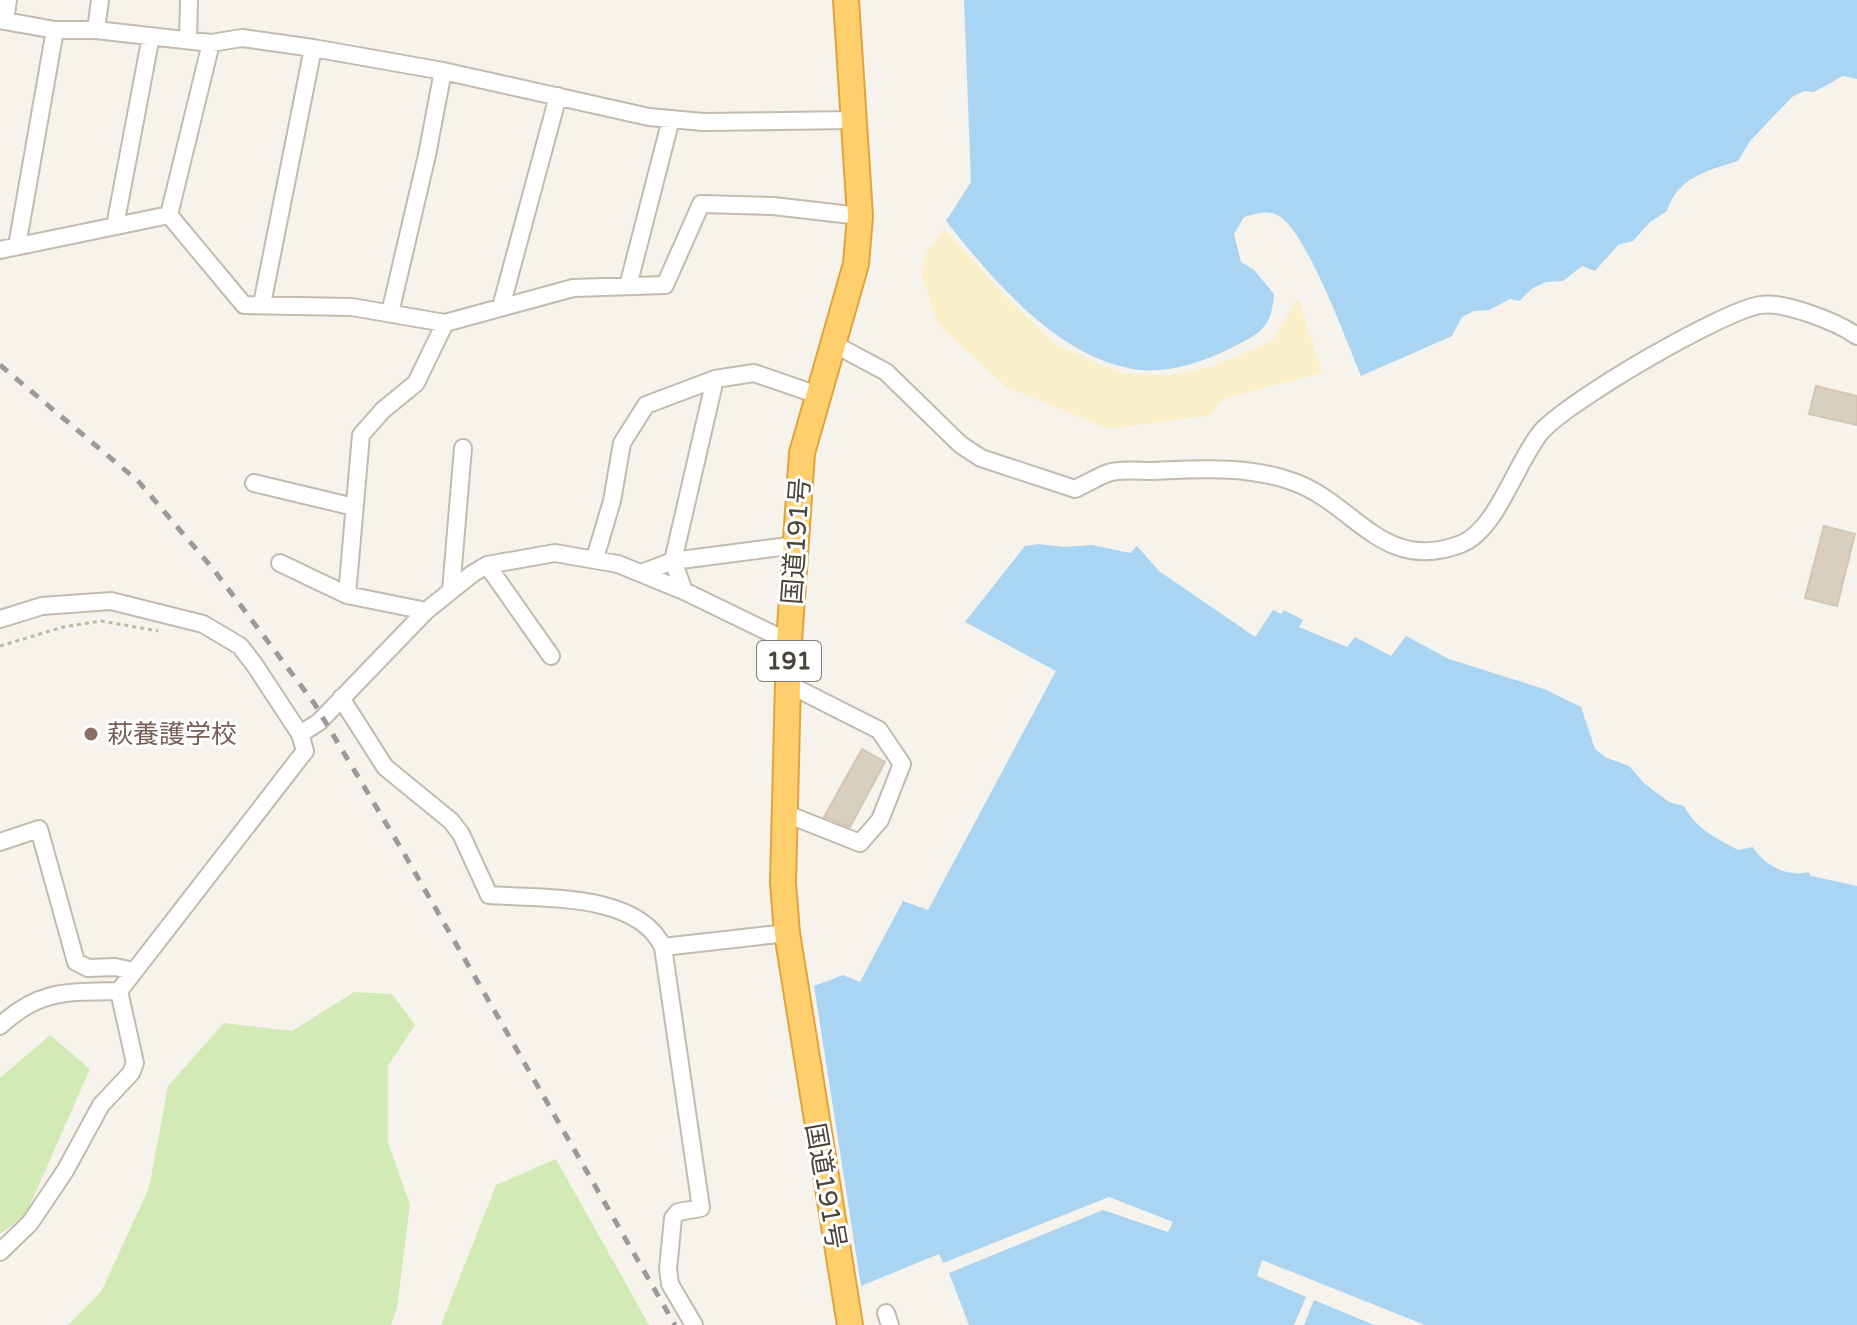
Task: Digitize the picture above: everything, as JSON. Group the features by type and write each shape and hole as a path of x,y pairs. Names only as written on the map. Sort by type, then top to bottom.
{"highway":[{"name":"国道191号","path":"846,0 860,216 856,264 802,453 789,642 783,883 787,933 850,1325"}],"street":[{"path":"8,0 2,20 55,30 96,30 211,43 242,38 313,48 443,71 649,117 703,122 854,120"},
{"path":"96,30 100,0"},
{"path":"188,40 189,0"},
{"path":"17,246 55,30"},
{"path":"115,226 151,36"},
{"path":"169,215 211,43"},
{"path":"262,304 313,48"},
{"path":"390,313 443,71"},
{"path":"501,307 558,96"},
{"path":"628,286 671,119"},
{"path":"169,215 244,305 352,307 445,323 573,288 665,285 701,204 773,206 860,216"},
{"path":"0,250 169,215"},
{"path":"834,344 886,372 961,445 981,458 1008,469 1075,489 1110,472 1213,469 1263,474 1295,482 1322,496 1372,535 1409,551 1437,550 1463,543 1480,531 1522,459 1542,431 1557,418 1626,372 1735,313 1762,304 1782,306 1857,336"},
{"path":"347,595 361,435 383,410 416,383 445,323"},
{"path":"595,558 612,501 622,443 646,405 715,379 754,373 818,395"},
{"path":"684,591 673,561 715,379"},
{"path":"451,591 463,448"},
{"path":"254,483 354,507"},
{"path":"641,573 673,561 796,545"},
{"path":"300,734 319,722 426,611 487,565 555,553 595,558 684,591 789,642"},
{"path":"280,563 347,595 426,611"},
{"path":"487,565 551,656"},
{"path":"0,619 42,606 111,601 203,624 240,646 300,734 305,751 119,991 135,1063 131,1073 101,1105 65,1171 30,1223 0,1252"},
{"path":"784,813 860,843 880,820 902,764 879,730 788,684"},
{"path":"341,698 385,767 451,821 461,834 489,895 593,903 625,911 657,934 663,947 701,1208 678,1212 673,1218 668,1269 670,1284 694,1325"},
{"path":"0,842 39,829 76,962 88,968 115,967 134,971"},
{"path":"663,947 787,933"},
{"path":"0,1026 47,995 119,991"}],"path":[{"path":"0,646 63,627 101,621 160,631"}],"green space":[{"path":"354,992 392,994 415,1025 388,1066 388,1143 410,1204 397,1308 391,1325 68,1325 101,1292 149,1188 168,1086 224,1023 292,1031"},
{"path":"50,1035 90,1069 26,1214 0,1234 0,1078"},
{"path":"556,1159 649,1325 441,1325 496,1185"}],"sand":[{"path":"944,229 1006,297 1056,345 1123,374 1169,375 1211,367 1272,341 1298,298 1322,373 1222,399 1211,415 1109,429 1006,387 937,323 922,275 926,253"}],"water":[{"path":"964,0 1857,0 1857,79 1843,76 1814,92 1804,91 1792,97 1750,141 1738,161 1705,172 1686,183 1667,211 1650,222 1633,241 1618,245 1595,271 1582,266 1563,281 1546,282 1533,288 1519,301 1510,299 1489,310 1474,311 1462,317 1452,336 1361,376 1314,265 1290,226 1270,213 1244,217 1234,234 1241,262 1254,270 1274,294 1266,324 1247,340 1207,359 1174,368 1140,370 1110,363 1082,351 1055,334 1007,291 946,221 971,182"},
{"path":"1092,545 1130,553 1137,546 1159,571 1255,637 1273,610 1281,614 1284,610 1303,620 1299,627 1347,647 1355,637 1391,656 1406,636 1449,659 1544,689 1581,707 1595,749 1607,758 1629,766 1645,784 1669,802 1684,806 1694,821 1714,837 1738,850 1753,847 1770,864 1784,871 1808,872 1811,876 1857,886 1857,1325 1425,1325 1262,1260 1257,1276 1306,1297 1294,1325 969,1325 949,1273 1103,1210 1168,1232 1173,1222 1109,1197 943,1263 939,1254 861,1286 814,986 843,975 860,982 903,901 928,910 1056,671 965,622 1025,546 1065,547"},
{"path":"1314,1300 1374,1325 1304,1325"}],"building":[{"path":"1816,386 1857,396 1857,425 1809,414"},
{"path":"1824,526 1855,534 1837,606 1805,598"},
{"path":"862,749 885,762 850,827 824,817"}],"railway":[{"path":"0,365 138,481 214,570 314,703 675,1325"}],"place":[{"name":"萩養護学校","path":"91,734"}]}
